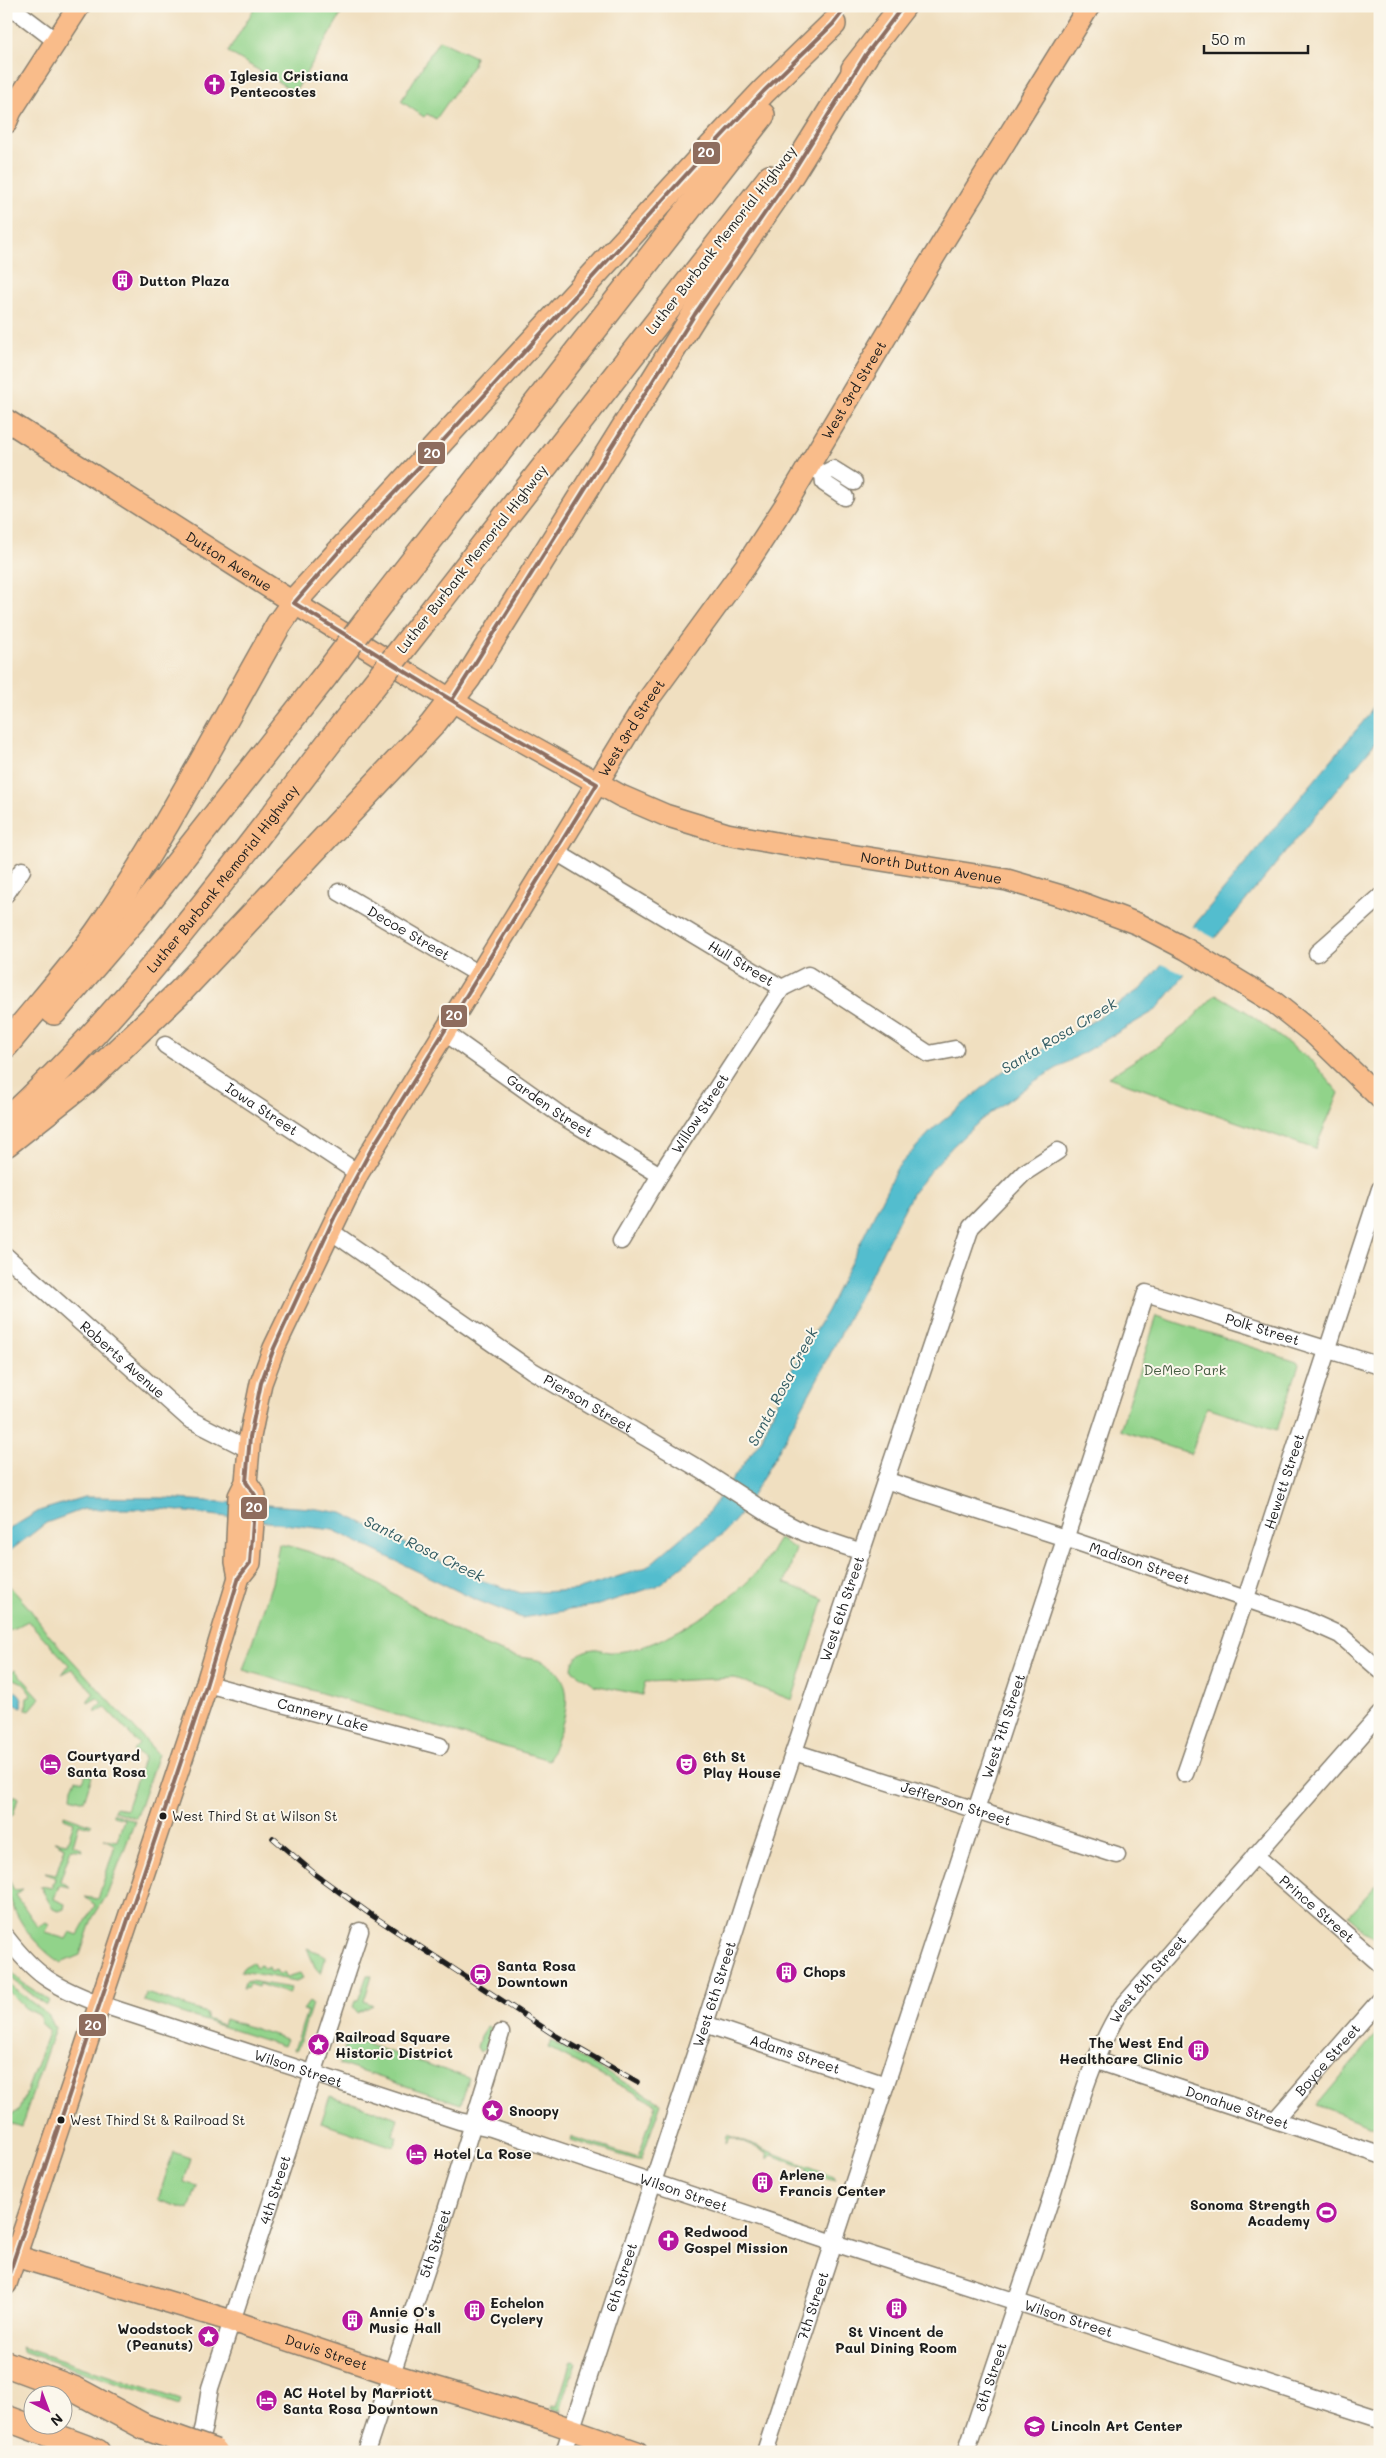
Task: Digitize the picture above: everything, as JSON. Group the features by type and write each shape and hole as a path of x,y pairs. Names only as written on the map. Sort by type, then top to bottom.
{"highway":[{"name":"Luther Burbank Memorial Highway","path":"6,1122 68,1062 142,981 903,6"},
{"path":"6,1060 108,951 325,676 840,15"},
{"path":"6,1045 78,957 120,899 279,624 294,603 349,540 420,466 697,163 764,91 840,15"},
{"path":"6,1144 85,1082 156,1016 356,808 452,700 694,314 789,178 865,56"},
{"path":"6,2364 76,2390 145,2427"},
{"path":"6,2381 22,2387"},
{"path":"72,2404 215,2452"},
{"path":"6,2418 98,2452"},
{"path":"6,2436 74,2452"}],"main road":[{"path":"6,123 11,111 80,6"},
{"name":"West 3rd Street","path":"6,2284 11,2255 100,2004 207,1684 239,1577 236,1562 239,1496 246,1482 248,1448 257,1401 268,1361 329,1230 358,1173 650,697 816,470 925,271 1089,6"},
{"name":"Dutton Avenue","path":"6,420 294,603 452,700"},
{"name":"North Dutton Avenue","path":"452,700 597,784 665,815 727,834 1007,880 1068,898 1138,924 1240,980 1275,1003 1315,1036 1380,1098"},
{"name":"Davis Street","path":"11,2255 232,2321 637,2452"}],"street":[{"path":"10,6 56,41"},
{"path":"845,497 824,483 816,470 833,469 854,482"},
{"name":"Hull Street","path":"556,852 782,988 808,975 929,1054 955,1049"},
{"path":"6,894 22,870"},
{"name":"Decoe Street","path":"340,892 480,975"},
{"path":"1317,953 1380,897"},
{"name":"Willow Street","path":"621,1241 660,1175 782,988"},
{"name":"Garden Street","path":"444,1032 562,1116 660,1175"},
{"name":"Iowa Street","path":"165,1045 358,1173"},
{"name":"West 6th Street","path":"679,2102 794,1752 971,1227 1024,1173 1058,1151"},
{"name":"Hewett Street","path":"1185,1774 1380,1189"},
{"name":"Pierson Street","path":"329,1230 531,1370 711,1476 769,1514 805,1533 862,1552"},
{"name":"Roberts Avenue","path":"6,1256 189,1419 248,1448"},
{"name":"Polk Street","path":"1146,1292 1380,1366"},
{"name":"West 7th Street","path":"861,2160 1146,1292"},
{"name":"Madison Street","path":"885,1480 1302,1618 1340,1635 1380,1670"},
{"name":"Cannery Lake","path":"207,1684 440,1746"},
{"name":"West 8th Street","path":"1015,2302 1094,2060 1104,2035 1122,2007 1380,1714"},
{"name":"Jefferson Street","path":"794,1752 1117,1855"},
{"name":"Prince Street","path":"1255,1855 1380,1964"},
{"name":"4th Street","path":"196,2452 204,2426 210,2388 360,1931"},
{"name":"Wilson Street","path":"6,1937 41,1976 66,1990 100,2004 1380,2419"},
{"name":"Boyce Street","path":"1276,2120 1380,2000"},
{"name":"Adams Street","path":"705,2024 886,2085"},
{"name":"5th Street","path":"366,2452 501,2033"},
{"name":"Donahue Street","path":"1094,2060 1380,2155"},
{"name":"6th Street","path":"564,2452 679,2102"},
{"name":"7th Street","path":"765,2452 861,2160"},
{"name":"8th Street","path":"966,2452 1015,2302"}],"green space":[{"path":"256,6 346,6 295,92 228,52"},
{"path":"439,40 475,57 473,66 436,119 427,114 424,117 401,101"},
{"path":"1216,994 1247,1012 1314,1063 1339,1093 1315,1149 1108,1077 1158,1046 1188,1023"},
{"name":"DeMeo Park","path":"1157,1316 1297,1362 1299,1365 1277,1430 1207,1407 1191,1454 1120,1430"},
{"path":"779,1539 796,1549 785,1583 824,1599 792,1700 734,1678 645,1682 642,1695 594,1685 572,1670 578,1655 585,1651 596,1649 618,1652 650,1644 681,1630 713,1610 755,1574"},
{"path":"279,1544 307,1551 334,1561 486,1646 511,1655 539,1660 551,1666 561,1677 567,1697 564,1719 549,1760 243,1670 272,1583"},
{"path":"6,1582 49,1635 158,1754 136,1818 114,1811 116,1807 126,1810 144,1757 133,1751 139,1744 105,1707 96,1712 96,1709 102,1703 97,1698 88,1703 88,1700 94,1693 72,1669 62,1674 69,1665 28,1621 6,1632"},
{"path":"15,1670 40,1698 30,1710 26,1709 27,1698 31,1696 26,1686 14,1679 10,1679 9,1684 6,1684 6,1676"},
{"path":"86,1774 92,1776 84,1801 71,1797 76,1779 83,1781"},
{"path":"15,1795 18,1798 13,1815 7,1818 6,1798 12,1800"},
{"path":"113,1813 135,1821 107,1895 92,1919 80,1955 61,1963 40,1946 23,1925 11,1900 6,1874 14,1890 23,1889 16,1895 38,1927 46,1922 49,1924 46,1933 66,1939 70,1932 78,1935 95,1905 85,1897 98,1899 115,1845 104,1839 117,1841 124,1819 113,1816"},
{"path":"64,1815 92,1825 90,1827 79,1824 73,1845 82,1848 83,1851 71,1849 60,1881 70,1887 59,1885 54,1899 65,1904 64,1909 59,1911 53,1909 40,1886 52,1888 55,1878 45,1872 56,1874 65,1847 55,1841 67,1843 74,1822 64,1818"},
{"path":"1380,1881 1380,1909 1376,1914 1380,1917 1380,1944 1348,1916"},
{"path":"307,1948 326,1956 321,1974 315,1967"},
{"path":"253,1962 256,1967 261,1965 264,1969 269,1967 271,1972 276,1970 279,1975 284,1972 287,1977 300,1973 303,1978 296,1981 241,1971 242,1968"},
{"path":"6,1966 23,1983 50,2001 46,2006 6,1974"},
{"path":"367,1975 372,1975 364,2001 373,2005 357,2013 353,2007 355,2001 358,2001"},
{"path":"250,1981 291,1988 289,1994 259,1984 258,1987 249,1984 248,1987 243,1988 245,1982"},
{"path":"6,1982 49,2016 55,2028 21,2127 6,2122 6,2118 20,2110 49,2030 42,2024 39,2015 25,2008 6,1989"},
{"path":"146,1993 207,2013 206,2019 223,2025 225,2019 286,2039 283,2046 144,2001"},
{"path":"309,2002 312,2004 297,2050 294,2050 307,2011 303,2010"},
{"path":"487,2026 492,2029 486,2049 480,2052 477,2047 480,2037"},
{"path":"1380,2030 1380,2129 1317,2105"},
{"path":"348,2038 469,2078 461,2104 339,2064"},
{"path":"551,2041 661,2103 641,2160 571,2140 572,2137 638,2158 656,2104 548,2048"},
{"path":"330,2096 398,2118 393,2135 397,2137 394,2147 321,2123"},
{"path":"727,2135 833,2176 835,2180 807,2173 806,2168 772,2155 768,2159 768,2153 731,2137 726,2144"},
{"path":"173,2152 191,2158 184,2182 197,2186 189,2210 158,2200"},
{"path":"21,2347 181,2400 179,2405 22,2351"},
{"path":"571,2361 576,2362 560,2411 551,2408 552,2405 557,2406"}],"water":[{"path":"1380,694 1380,737 1156,1010 1035,1081 981,1120 953,1146 913,1192 819,1376 771,1464 739,1516 724,1533 657,1586 598,1605 522,1618 474,1599 333,1530 162,1509 84,1509 46,1523 6,1554 6,1531 39,1511 84,1497 163,1498 311,1508 342,1513 480,1580 521,1593 577,1590 647,1567 705,1517 761,1440 789,1374 827,1311 897,1168 933,1129 1002,1072 1093,1021 1143,987 1367,717"},
{"path":"6,1689 13,1690 21,1696 22,1707 8,1703 6,1705"}],"pier":[{"path":"1190,925 1218,940 1188,976 1159,963"}],"railway":[{"path":"273,1838 316,1875 370,1914 556,2036 637,2082"}],"transit line":[{"name":"20","path":"294,603 349,540 420,466 703,156 764,91 833,24 847,6"},
{"name":"20","path":"452,700 695,314 789,178 865,56 903,6"},
{"name":"20","path":"294,603 474,714 597,784"},
{"name":"20","path":"6,2283 202,1699 239,1577 250,1563 255,1495 246,1482 250,1437 261,1383 274,1348 335,1216 371,1150 597,784"}],"place":[{"name":"Iglesia Cristiana Pentecostes","path":"214,84"},
{"name":"Dutton Plaza","path":"123,281"},
{"name":"Courtyard Santa Rosa","path":"51,1764"},
{"name":"6th St Play House","path":"687,1765"},
{"name":"West Third St at Wilson St","path":"163,1816"},
{"name":"Chops","path":"787,1972"},
{"name":"Santa Rosa Downtown","path":"481,1974"},
{"name":"Railroad Square Historic District","path":"319,2045"},
{"name":"The West End Healthcare Clinic","path":"1199,2051"},
{"name":"Snoopy","path":"493,2111"},
{"name":"West Third St & Railroad St","path":"61,2120"},
{"name":"Hotel La Rose","path":"417,2154"},
{"name":"Arlene Francis Center","path":"763,2183"},
{"name":"Sonoma Strength Academy","path":"1326,2213"},
{"name":"Redwood Gospel Mission","path":"668,2240"},
{"name":"St Vincent de Paul Dining Room","path":"896,2309"},
{"name":"Echelon Cyclery","path":"474,2311"},
{"name":"Annie O's Music Hall","path":"353,2320"},
{"name":"Woodstock (Peanuts)","path":"209,2337"},
{"name":"AC Hotel by Marriott Santa Rosa Downtown","path":"267,2401"},
{"name":"Lincoln Art Center","path":"1035,2426"}],"water label":[{"name":"Santa Rosa Creek","path":"1059,1036"},
{"name":"Santa Rosa Creek","path":"783,1387"},
{"name":"Santa Rosa Creek","path":"424,1549"}]}
